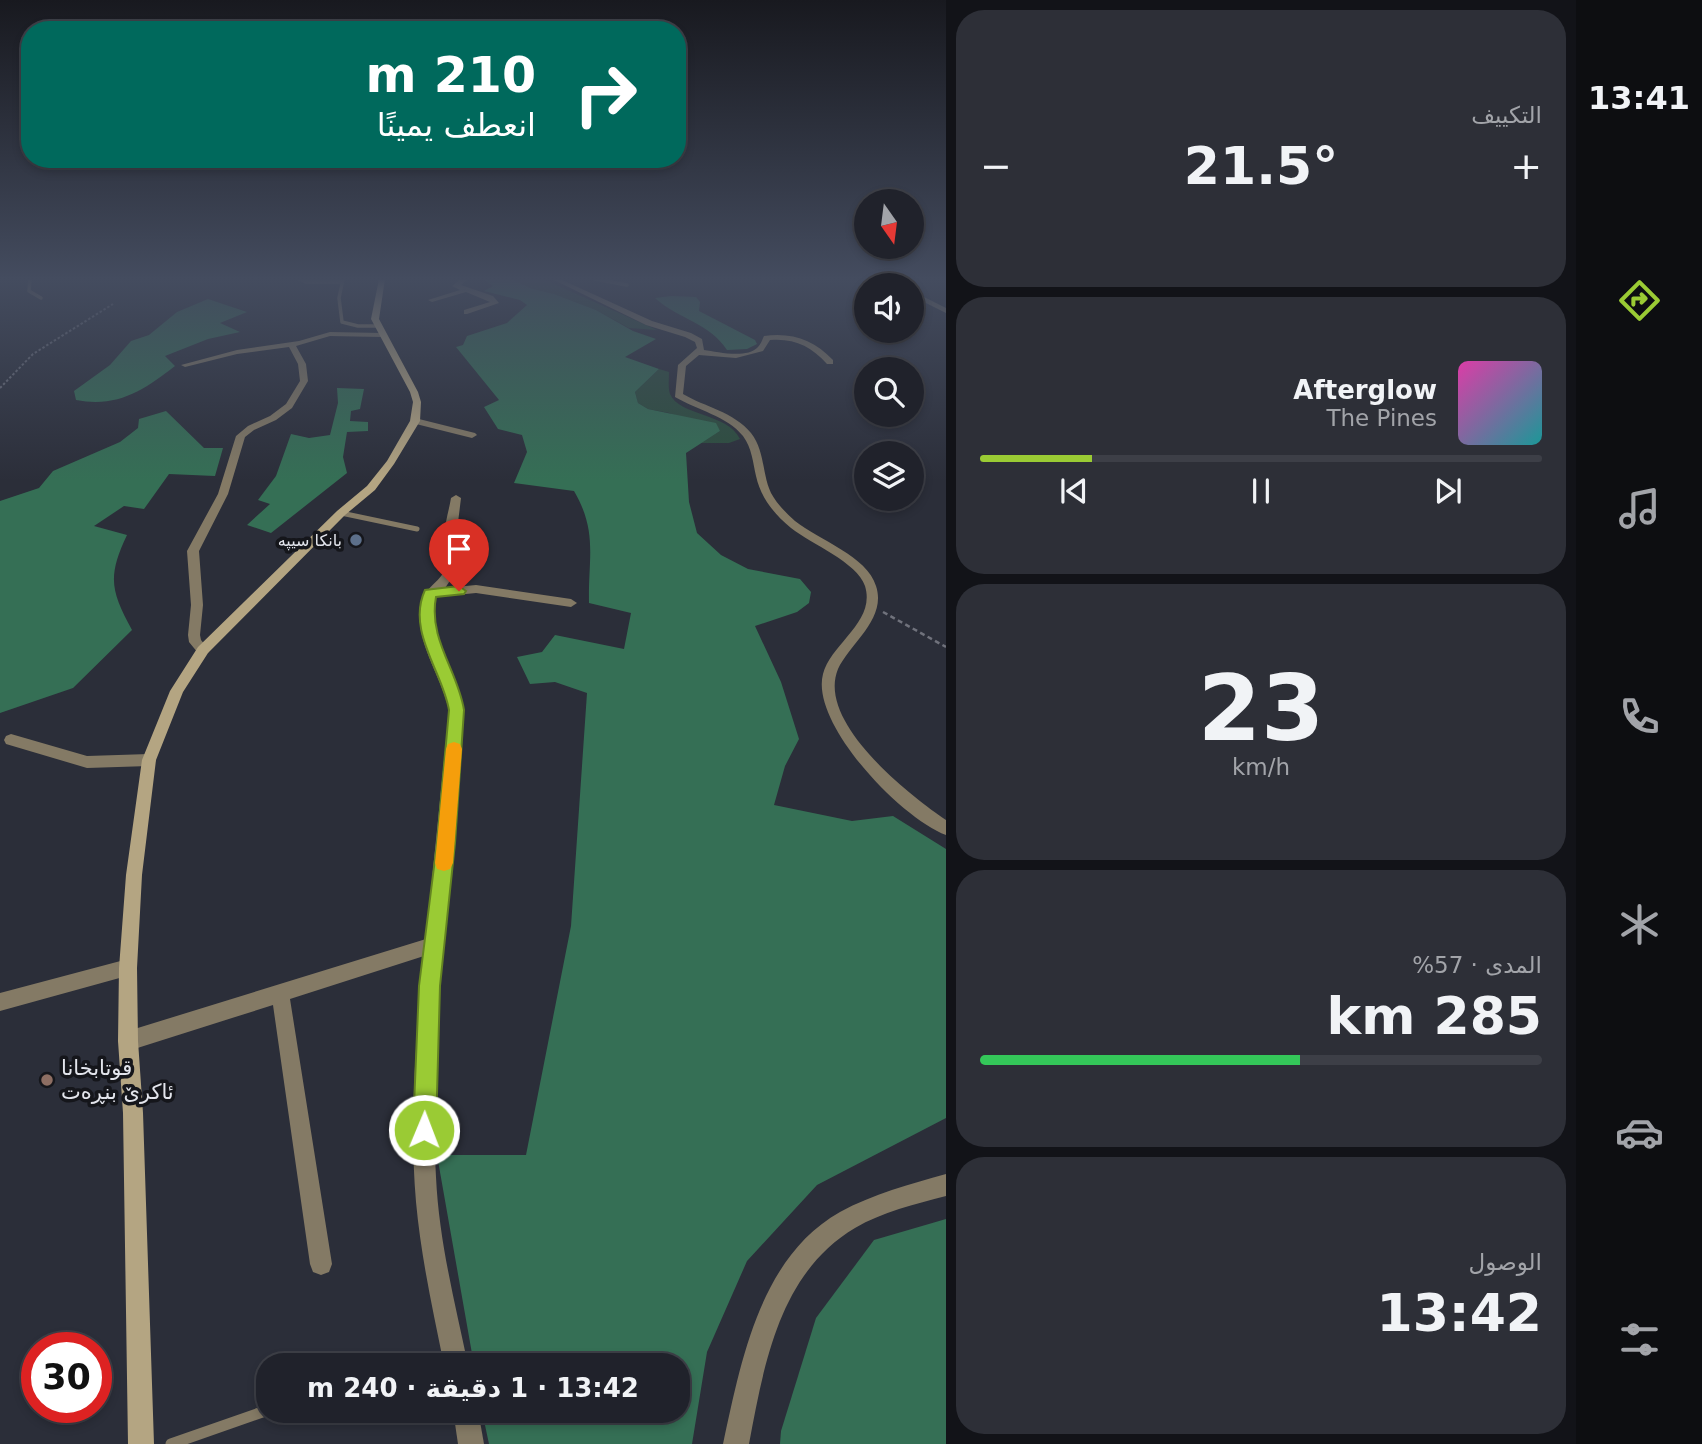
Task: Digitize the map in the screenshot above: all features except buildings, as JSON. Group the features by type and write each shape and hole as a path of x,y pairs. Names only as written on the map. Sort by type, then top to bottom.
{"street":[{"path":"185,365 237,352 281,346"},
{"path":"203,650 195,642 194,635 197,605 194,546 223,494 241,436 289,406 304,381 302,363 293,346"},
{"path":"141,1444 128,968 134,875 149,760 177,691 203,650 341,513 371,488 391,462 415,421 417,402 414,392 389,346"},
{"path":"701,346 682,365 678,395 734,423 749,437 766,494 784,516 859,567 872,589 872,604 866,621 840,654 830,673 828,689 834,711 851,741 875,772 897,794 946,828"},
{"path":"697,352 735,355 757,352 763,346"},
{"path":"814,346 830,362"},
{"path":"415,421 472,435"},
{"path":"454,1353 429,1221 425,1176 426,1069 433,945 446,843 456,710 454,692 435,655 426,611 430,593 440,586 454,566 456,558 450,539 456,498"},
{"path":"430,593 476,589 570,603"},
{"path":"11,740 87,762 149,760"},
{"path":"128,1041 433,945"},
{"path":"0,1002 128,968"},
{"path":"280,992 320,1264"},
{"path":"736,1444 755,1355 771,1314 798,1266 811,1249 844,1223 883,1203 946,1185"},
{"path":"467,1423 471,1444"}],"lane":[{"path":"341,513 417,529"},
{"path":"171,1444 256,1414"}],"path":[{"path":"0,388 33,354 45,346"},
{"path":"872,604 946,646"}],"green space":[{"path":"126,346 189,346 165,356 175,366 130,395 105,401 76,400 74,391 110,365"},
{"path":"643,346 625,357 659,369 635,392 638,403 648,409 716,423 720,431 686,453 689,502 697,533 721,555 748,569 800,579 811,592 809,603 797,612 755,626 781,682 799,739 785,766 774,805 852,821 893,816 946,849 946,1118 817,1185 747,1261 707,1352 692,1444 489,1444 485,1423 690,1423 690,1353 472,1353 437,1155 526,1155 571,926 587,693 555,682 530,684 517,657 542,652 555,635 624,649 631,613 589,603 589,533 574,491 514,483 527,452 522,435 498,429 484,407 499,400 456,347"},
{"path":"724,346 752,346 747,349 727,350"},
{"path":"659,369 669,372 669,392 675,401 683,407 725,424 740,439 729,443 701,443 720,431 669,413 648,409 638,403 635,392"},
{"path":"337,388 364,389 360,409 351,411 350,421 368,422 368,431 347,432 343,457 347,473 271,533 247,525 270,504 258,500 276,476 291,434 309,438 330,435 338,403"},
{"path":"166,411 204,448 223,448 215,476 169,474 144,509 124,506 94,526 127,535 116,562 114,584 132,630 73,688 0,713 0,501 39,488 53,471 120,442 138,428 139,419"},
{"path":"946,1219 946,1444 780,1444 781,1431 816,1318 874,1240"}],"slow traffic":[{"path":"444,863 454,749"}],"place":[{"name":"بانکا سیپە","path":"356,540"},
{"name":"قوتابخانا ئاکرێ بنڕەت","path":"47,1080"}],"route":[{"path":"424,1130 433,945 446,843 456,710 454,692 435,655 426,611 430,593 459,591"}]}
